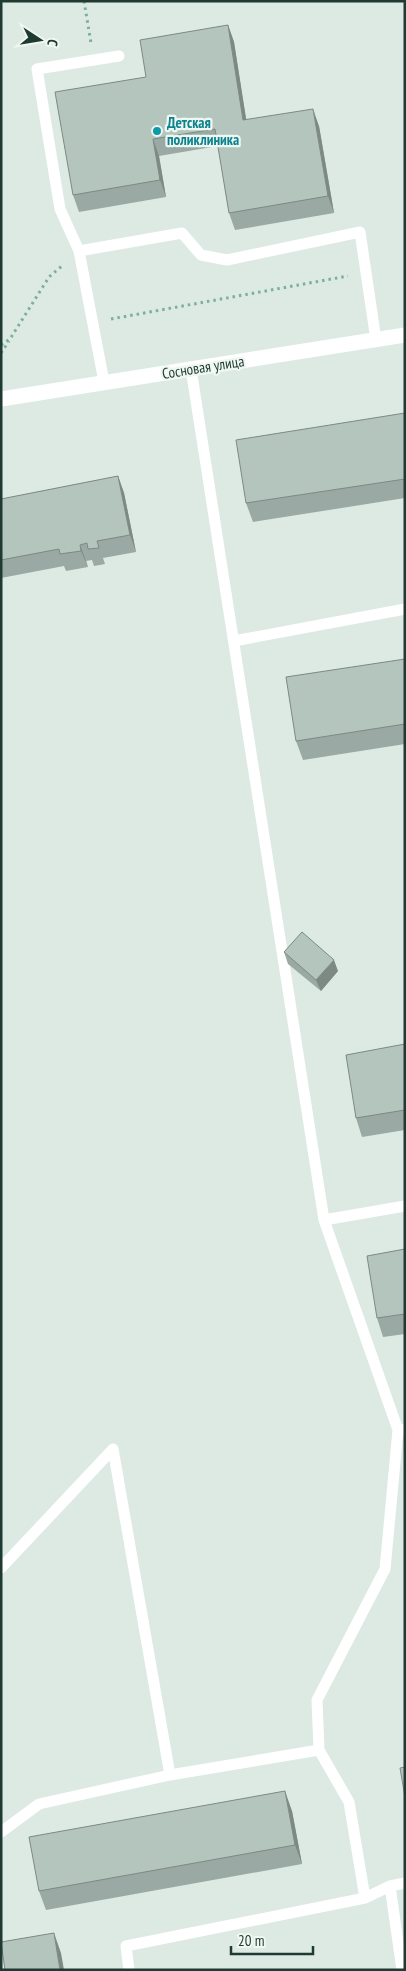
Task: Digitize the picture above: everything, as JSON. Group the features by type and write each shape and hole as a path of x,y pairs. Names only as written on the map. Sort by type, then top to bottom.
{"street":[{"name":"Сосновая улица","path":"1,399 405,335"}],"lane":[{"path":"104,382 79,251 60,209 37,69 119,56"},
{"path":"79,251 182,233 201,255 227,260 360,232 376,340"},
{"path":"192,369 324,1220 401,1430 385,1568 317,1700 319,1750 349,1802 365,1898"},
{"path":"234,641 405,608"},
{"path":"324,1220 405,1206"},
{"path":"4,1560 113,1449 170,1775"},
{"path":"1,1832 39,1804 170,1775 319,1750"},
{"path":"129,1970 126,1946 365,1898 390,1886 405,1883"},
{"path":"390,1886 402,1970"}],"path":[{"path":"84,1 94,60"},
{"path":"1,353 49,278 79,251"},
{"path":"93,322 366,273"},
{"path":"1,345 10,339"}],"building":[{"name":"Детская поликлиника","path":"228,25 243,120 313,109 328,196 229,213 215,129 153,139 160,180 73,195 55,92 146,77 140,40"},
{"path":"405,413 405,479 246,503 236,440"},
{"path":"118,476 130,535 97,541 99,548 88,549 87,543 80,545 81,551 60,554 59,549 1,560 1,499"},
{"path":"405,659 405,724 296,741 286,677"},
{"path":"302,932 334,960 316,980 284,952"},
{"path":"405,1044 405,1110 356,1118 346,1055"},
{"path":"405,1249 405,1314 377,1318 367,1256"},
{"path":"405,1767 405,1797 400,1768"},
{"path":"285,1791 295,1845 39,1891 29,1837"},
{"path":"54,1933 60,1970 5,1970 1,1942"}],"place":[{"name":"Детская поликлиника","path":"157,131"}]}
